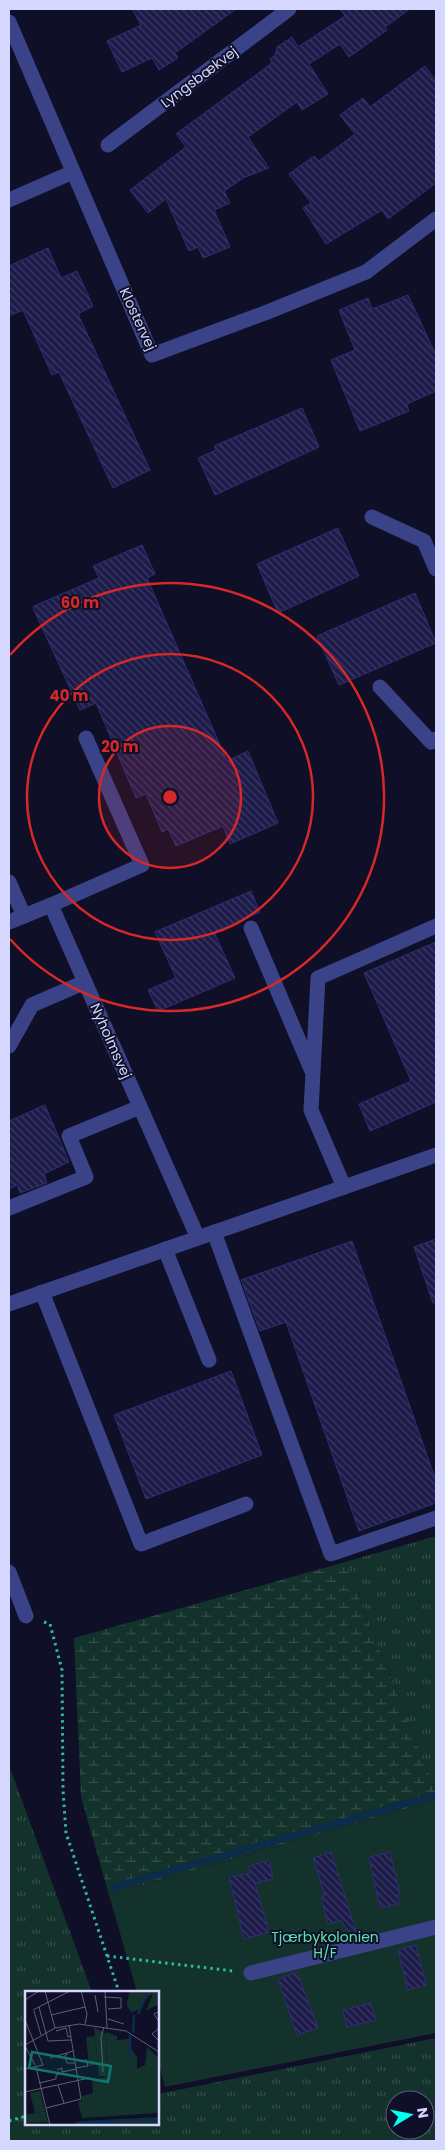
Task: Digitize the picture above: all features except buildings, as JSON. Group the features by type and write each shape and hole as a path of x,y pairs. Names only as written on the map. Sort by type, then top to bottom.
{"street":[{"name":"Lyngsbækvej","path":"108,145 289,9"},
{"name":"Klostervej","path":"9,22 152,356 366,272 436,219"},
{"path":"9,200 73,172"},
{"path":"372,517 424,541 436,569"},
{"path":"380,687 431,742 436,739"},
{"path":"9,922 142,865 86,738"},
{"path":"9,882 24,916"},
{"name":"Nyholmsvej","path":"51,905 198,1238"},
{"path":"344,1187 310,1110 318,978 436,926"},
{"path":"251,928 312,1073"},
{"path":"9,1046 32,1005 85,982"},
{"path":"9,1208 86,1177 70,1136 140,1107"},
{"path":"9,1304 436,1155"},
{"path":"214,1232 331,1554 436,1518"},
{"path":"164,1249 209,1360"},
{"path":"42,1292 142,1544 246,1504"},
{"path":"9,1572 26,1616"},
{"path":"251,1973 436,1927"}],"path":[{"path":"26,1616 50,1624 62,1670 63,1790 66,1833 120,1991"},
{"path":"107,1956 251,1973"},
{"path":"9,2121 25,2116"}],"green space":[{"path":"436,1536 436,1792 345,1562"},
{"path":"345,1562 436,1792 436,1800 109,1895 81,1797 74,1638"},
{"path":"9,1765 92,1991 25,1991 25,2125 159,2125 159,2094 436,2038 436,2141 9,2141"},
{"name":"Tjærbykolonien H/F","path":"436,1800 436,2033 165,2087 159,2064 159,1991 137,1991 109,1895"}],"waterway":[{"path":"114,1887 436,1795"}]}
